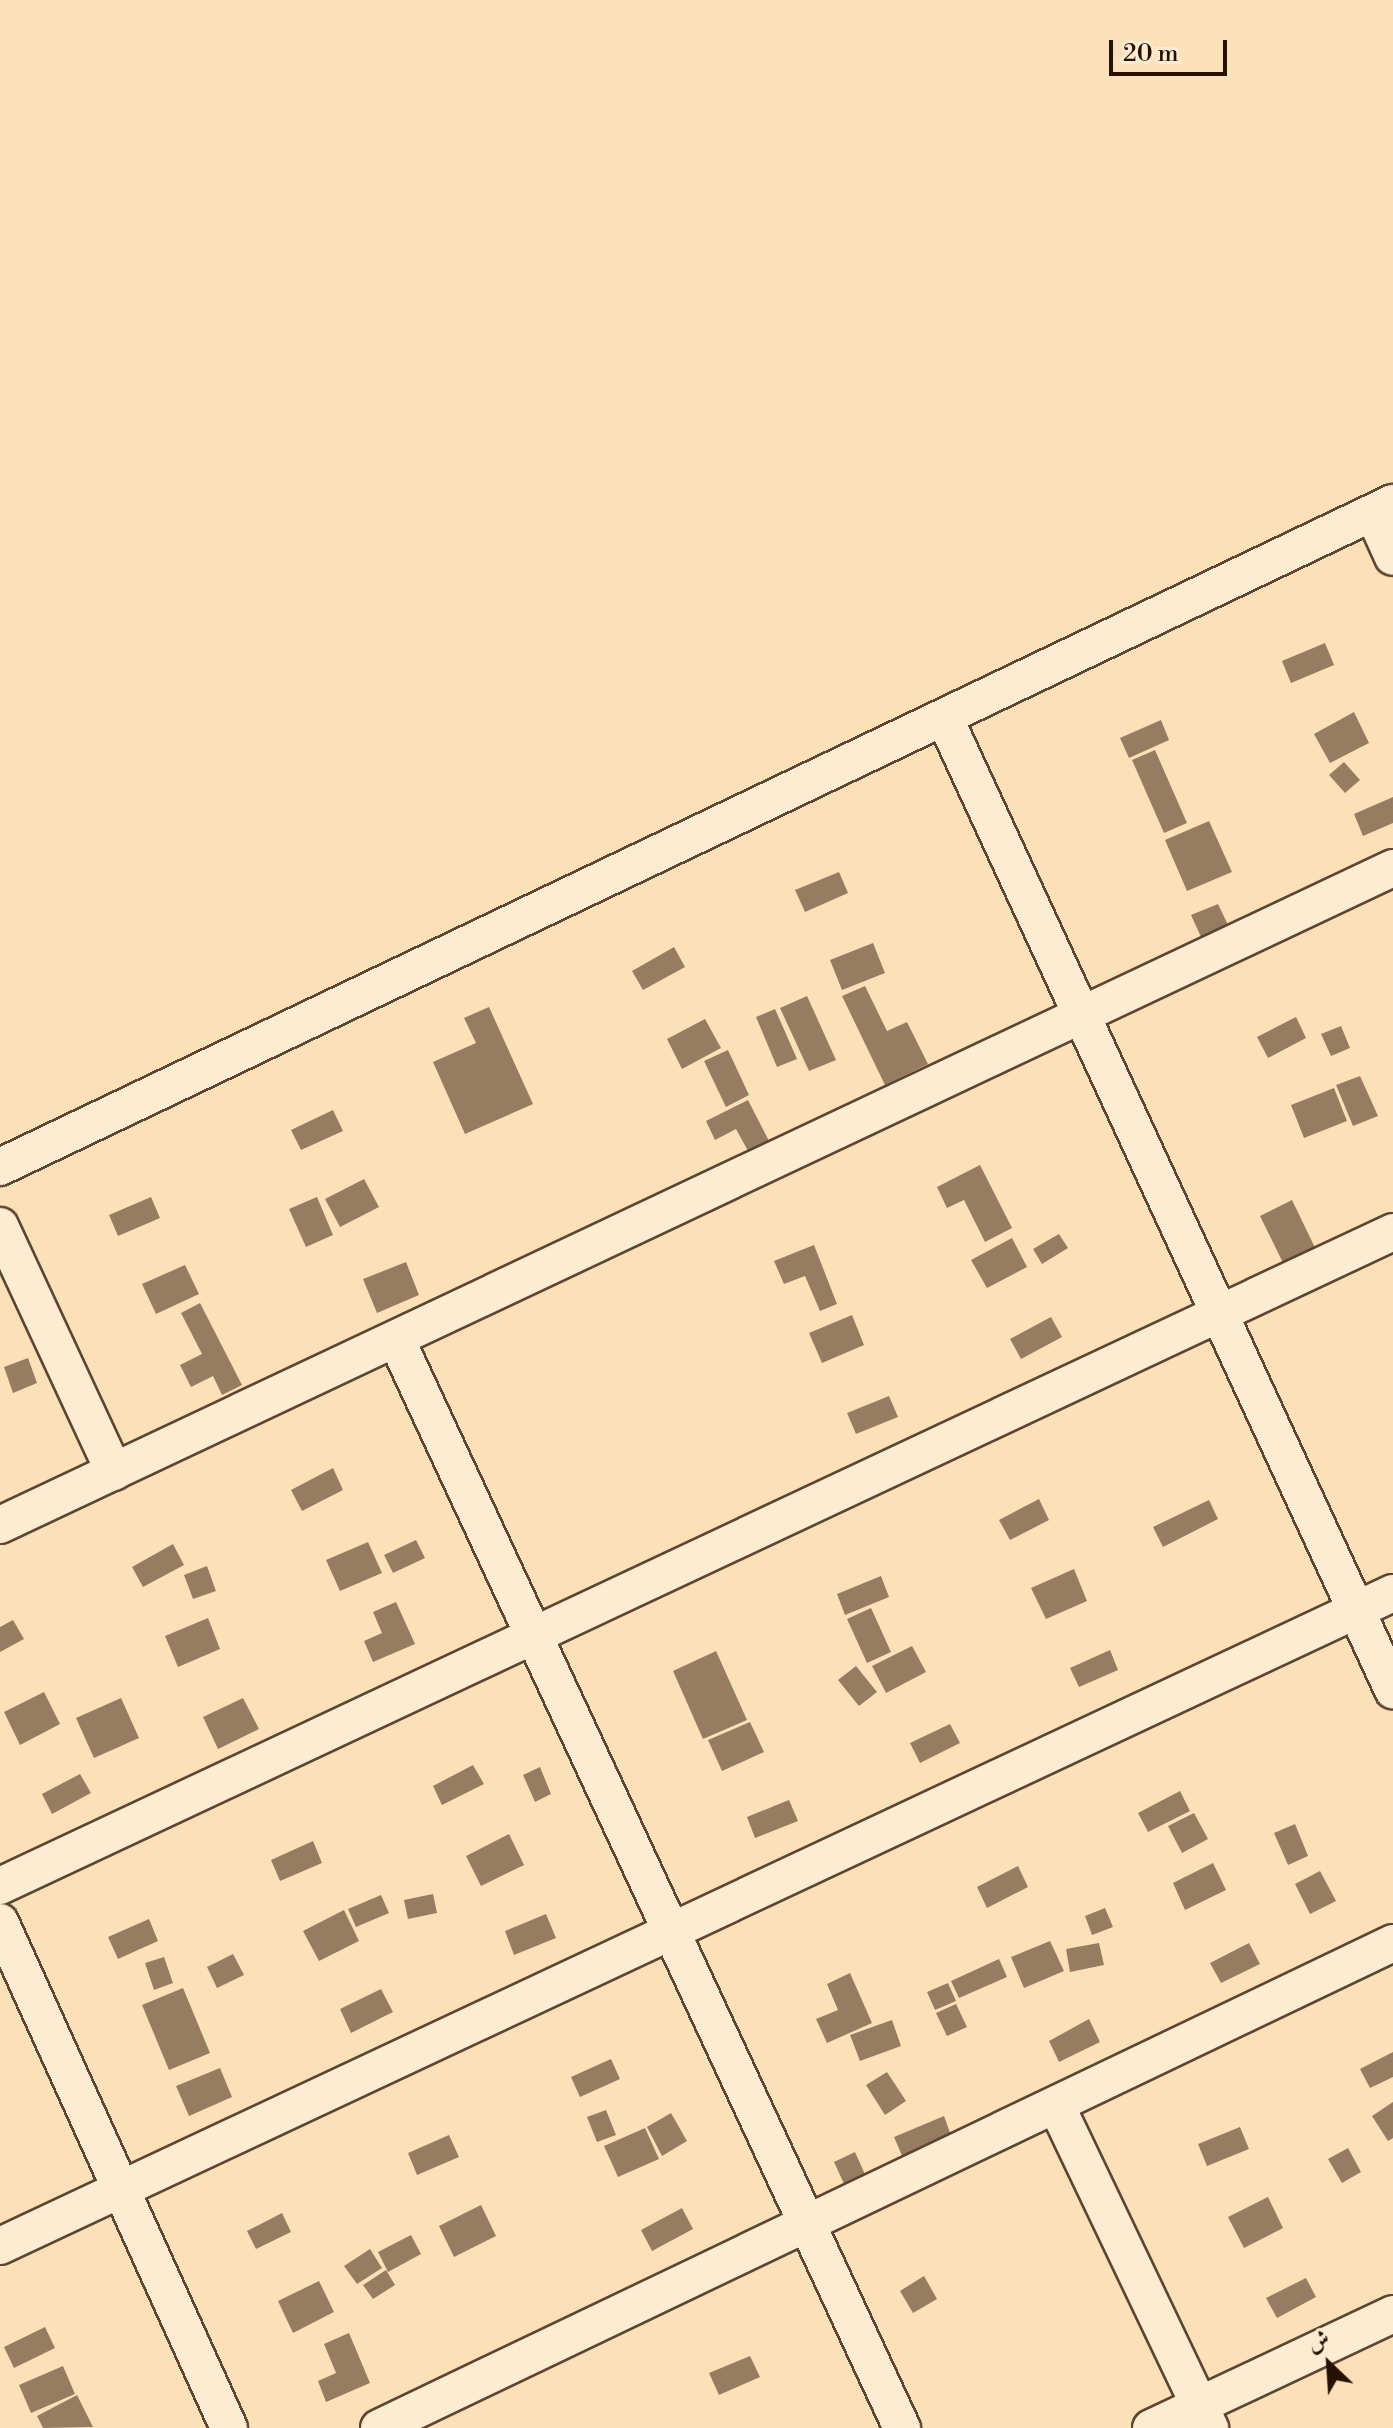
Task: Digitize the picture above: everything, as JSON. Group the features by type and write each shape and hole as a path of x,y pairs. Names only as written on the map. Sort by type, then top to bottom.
{"street":[{"path":"0,1167 1383,508 1393,557"},
{"path":"944,717 1393,1690"},
{"path":"0,1525 1393,868"},
{"path":"0,1226 114,1472"},
{"path":"0,1886 1393,1232"},
{"path":"396,1339 902,2428"},
{"path":"0,2246 1393,1593"},
{"path":"0,1922 229,2428"},
{"path":"379,2428 807,2226 1393,1943"},
{"path":"1056,2105 1205,2416"},
{"path":"1151,2428 1205,2416 1393,2314"}],"building":[{"path":"1325,643 1334,665 1291,683 1282,661"},
{"path":"1354,712 1369,743 1330,763 1314,734"},
{"path":"1161,720 1169,740 1129,758 1120,738"},
{"path":"1155,750 1187,823 1164,833 1132,760"},
{"path":"1344,762 1360,780 1345,793 1329,775"},
{"path":"1393,797 1393,823 1363,836 1354,814"},
{"path":"1209,821 1232,872 1187,891 1165,840"},
{"path":"839,872 848,893 805,912 795,890"},
{"path":"1218,904 1228,925 1201,937 1191,915"},
{"path":"873,943 885,973 842,990 830,960"},
{"path":"674,947 685,967 643,990 632,971"},
{"path":"865,986 887,1031 907,1022 928,1064 885,1085 842,996"},
{"path":"807,996 836,1060 809,1071 780,1008"},
{"path":"489,1007 533,1104 465,1134 433,1062 476,1043 464,1018"},
{"path":"775,1009 797,1059 777,1067 756,1017"},
{"path":"1296,1017 1306,1038 1268,1058 1257,1037"},
{"path":"705,1019 721,1048 682,1069 667,1039"},
{"path":"1341,1026 1350,1048 1331,1056 1321,1034"},
{"path":"728,1050 749,1095 726,1107 704,1061"},
{"path":"1360,1076 1378,1116 1353,1126 1336,1085"},
{"path":"1334,1088 1347,1121 1304,1138 1291,1105"},
{"path":"748,1100 769,1141 748,1151 736,1129 715,1140 706,1121"},
{"path":"333,1110 343,1131 301,1150 291,1130"},
{"path":"980,1165 1012,1228 985,1242 964,1200 947,1208 937,1187"},
{"path":"364,1179 379,1207 340,1227 325,1199"},
{"path":"151,1197 160,1218 118,1236 109,1215"},
{"path":"317,1197 333,1235 306,1247 289,1209"},
{"path":"1292,1200 1320,1258 1288,1273 1260,1216"},
{"path":"1059,1234 1068,1248 1042,1264 1033,1249"},
{"path":"1012,1238 1027,1267 987,1288 971,1260"},
{"path":"814,1245 837,1304 820,1311 805,1276 784,1284 774,1261"},
{"path":"406,1262 419,1295 377,1313 363,1279"},
{"path":"185,1265 199,1294 156,1314 142,1284"},
{"path":"200,1303 242,1385 222,1395 213,1376 191,1387 180,1365 202,1354 181,1313"},
{"path":"852,1315 864,1345 822,1363 809,1333"},
{"path":"1051,1317 1062,1337 1021,1359 1010,1339"},
{"path":"28,1358 37,1383 13,1393 4,1367"},
{"path":"889,1396 898,1417 856,1434 847,1413"},
{"path":"333,1468 343,1490 302,1511 291,1490"},
{"path":"1039,1499 1049,1520 1010,1540 999,1520"},
{"path":"1209,1500 1218,1519 1163,1547 1153,1527"},
{"path":"416,1540 425,1558 393,1573 384,1555"},
{"path":"368,1542 382,1573 340,1591 326,1560"},
{"path":"173,1544 184,1565 143,1587 132,1567"},
{"path":"207,1566 216,1591 193,1599 184,1575"},
{"path":"1074,1569 1087,1601 1046,1619 1031,1588"},
{"path":"881,1576 889,1597 845,1615 837,1594"},
{"path":"396,1602 415,1644 373,1662 364,1641 382,1633 373,1612"},
{"path":"871,1608 891,1652 867,1663 847,1619"},
{"path":"208,1618 220,1649 178,1667 165,1636"},
{"path":"13,1620 24,1639 0,1652 0,1627"},
{"path":"912,1646 926,1672 886,1693 872,1666"},
{"path":"1110,1650 1118,1670 1079,1687 1070,1668"},
{"path":"716,1651 747,1720 703,1739 673,1671"},
{"path":"856,1666 877,1692 859,1706 838,1680"},
{"path":"44,1692 60,1724 20,1745 4,1712"},
{"path":"121,1698 139,1738 94,1758 76,1718"},
{"path":"243,1698 259,1729 218,1749 203,1717"},
{"path":"750,1722 764,1752 722,1771 708,1740"},
{"path":"950,1724 960,1743 920,1763 910,1743"},
{"path":"473,1765 484,1784 442,1805 433,1786"},
{"path":"540,1767 551,1794 535,1802 523,1775"},
{"path":"80,1774 91,1793 52,1814 42,1794"},
{"path":"1180,1791 1190,1811 1148,1832 1138,1813"},
{"path":"789,1800 798,1821 755,1838 747,1817"},
{"path":"1194,1813 1208,1839 1182,1853 1168,1826"},
{"path":"1295,1824 1308,1856 1288,1865 1274,1833"},
{"path":"509,1834 524,1865 481,1886 466,1856"},
{"path":"313,1841 322,1863 280,1881 271,1860"},
{"path":"1213,1863 1226,1890 1185,1910 1173,1883"},
{"path":"1018,1866 1028,1887 987,1908 977,1887"},
{"path":"1320,1871 1336,1901 1310,1914 1295,1884"},
{"path":"433,1894 437,1913 408,1919 404,1900"},
{"path":"381,1895 389,1913 356,1927 348,1909"},
{"path":"1105,1908 1113,1927 1092,1935 1085,1916"},
{"path":"344,1910 359,1941 319,1961 303,1931"},
{"path":"546,1914 556,1938 514,1955 505,1931"},
{"path":"149,1919 158,1941 118,1959 108,1937"},
{"path":"1050,1941 1064,1971 1024,1988 1011,1957"},
{"path":"1099,1943 1104,1965 1070,1972 1066,1949"},
{"path":"1249,1943 1260,1964 1221,1983 1210,1963"},
{"path":"233,1954 244,1975 217,1988 207,1967"},
{"path":"164,1957 173,1983 154,1990 145,1963"},
{"path":"999,1959 1007,1977 959,1998 951,1981"},
{"path":"850,1973 872,2023 827,2043 816,2019 838,2010 827,1984"},
{"path":"948,1983 956,2001 935,2010 927,1992"},
{"path":"183,1988 210,2053 169,2070 142,2005"},
{"path":"381,1989 393,2012 351,2033 340,2009"},
{"path":"956,2004 967,2027 947,2036 936,2013"},
{"path":"1089,2019 1100,2042 1059,2062 1049,2041"},
{"path":"892,2020 901,2046 860,2061 850,2035"},
{"path":"1393,2052 1393,2077 1370,2088 1360,2069"},
{"path":"611,2059 620,2079 580,2097 571,2077"},
{"path":"220,2068 232,2097 189,2116 176,2086"},
{"path":"887,2072 906,2101 885,2115 866,2085"},
{"path":"1393,2102 1393,2138 1388,2141 1372,2116"},
{"path":"606,2110 616,2135 597,2142 587,2117"},
{"path":"671,2113 687,2141 662,2156 647,2127"},
{"path":"944,2116 952,2138 903,2158 894,2137"},
{"path":"1240,2127 1249,2149 1207,2166 1198,2144"},
{"path":"645,2128 659,2159 618,2177 604,2146"},
{"path":"449,2135 459,2157 417,2175 408,2153"},
{"path":"1348,2148 1361,2172 1342,2183 1328,2159"},
{"path":"855,2152 872,2190 851,2199 834,2162"},
{"path":"1268,2197 1283,2228 1244,2248 1228,2217"},
{"path":"481,2205 496,2236 454,2257 439,2226"},
{"path":"682,2208 693,2229 652,2251 641,2230"},
{"path":"282,2213 291,2232 256,2249 247,2231"},
{"path":"411,2235 421,2254 388,2272 378,2252"},
{"path":"370,2249 382,2268 357,2284 344,2266"},
{"path":"386,2270 395,2285 373,2299 363,2285"},
{"path":"924,2276 937,2299 913,2313 900,2291"},
{"path":"1306,2278 1316,2297 1277,2318 1266,2298"},
{"path":"319,2281 334,2312 293,2333 278,2301"},
{"path":"45,2327 55,2348 14,2368 4,2347"},
{"path":"349,2333 370,2383 326,2402 318,2381 336,2373 324,2344"},
{"path":"750,2356 760,2377 719,2395 709,2373"},
{"path":"63,2366 75,2394 31,2413 19,2385"},
{"path":"77,2395 93,2427 43,2428 37,2416"}]}
